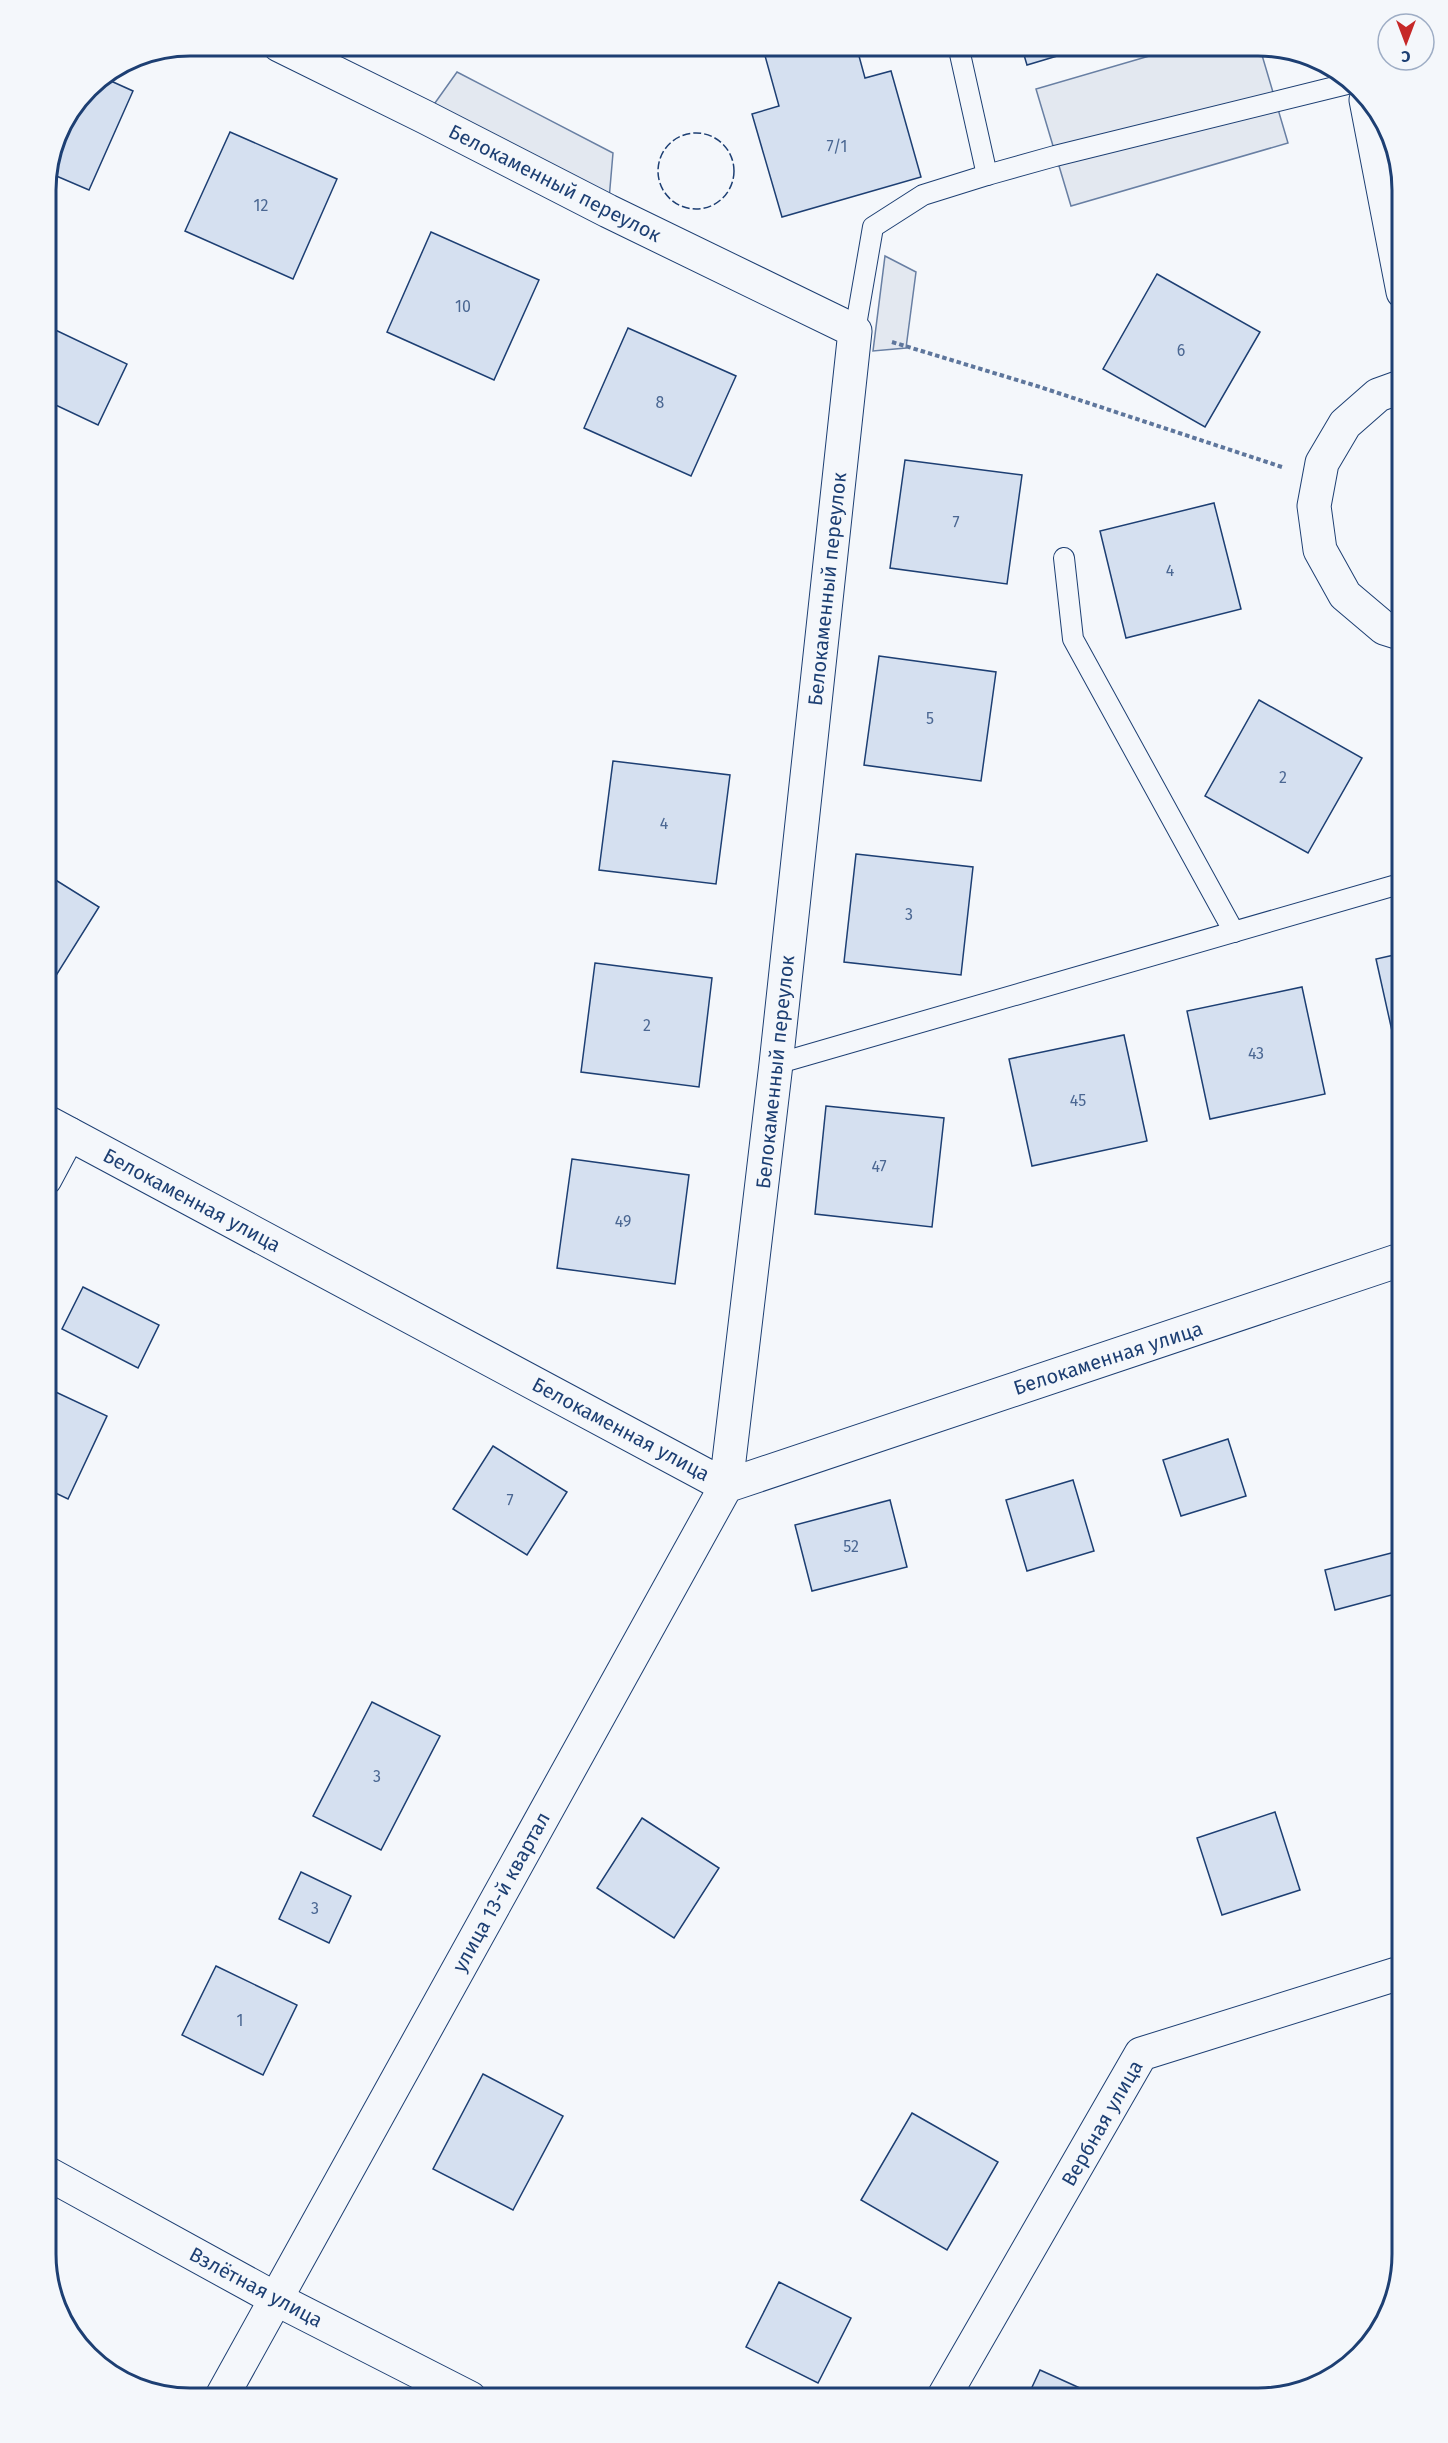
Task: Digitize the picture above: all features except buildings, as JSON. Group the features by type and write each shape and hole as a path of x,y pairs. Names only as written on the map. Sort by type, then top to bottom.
{"street":[{"name":"Белокаменный переулок","path":"301,56 608,211 855,331 776,1064 726,1486"},
{"path":"1369,113 1392,235"},
{"path":"1392,390 1378,395 1345,424 1322,463 1314,506 1320,550 1345,595 1384,628 1392,631"},
{"name":"Белокаменная улица","path":"57,1127 726,1486 1392,1263"},
{"name":"улица 13-й квартал","path":"227,2387 726,1486"},
{"name":"Вербная улица","path":"949,2388 1141,2054 1392,1975"},
{"name":"Взлётная улица","path":"56,2178 276,2299 449,2387"}],"lane":[{"path":"960,56 987,175"},
{"path":"855,331 873,227 923,195 1055,156 1342,85"},
{"path":"1064,558 1073,639 1234,932"},
{"path":"776,1064 1392,886"}],"path":[{"path":"855,331 1040,387 1319,479"}],"shaded area":[{"path":"1149,56 1262,56 1288,143 1071,206 1036,89"},
{"path":"457,72 613,153 608,211 425,117"},
{"path":"885,256 916,272 906,348 873,351"}],"fence":[{"path":"689,133 703,133 717,139 728,150 734,164 734,171 731,186 723,198 703,209 689,209 675,203 664,192 658,178 658,164 664,150 675,139 689,133"}]}
